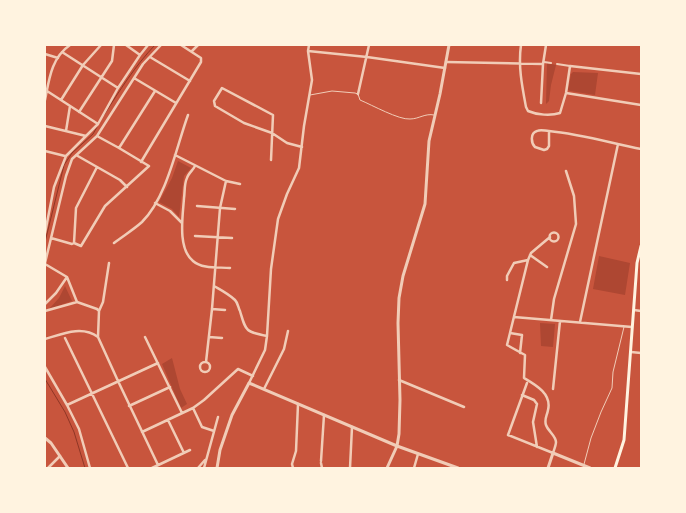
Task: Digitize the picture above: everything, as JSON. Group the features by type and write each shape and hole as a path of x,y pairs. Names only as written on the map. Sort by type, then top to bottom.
{"main road":[{"path":"615,468 624,440 636,270 641,246"}],"street":[{"path":"45,100 49,73 63,49 70,45"},
{"path":"61,100 83,65 101,45"},
{"path":"79,112 112,60 114,45"},
{"path":"126,45 140,55"},
{"path":"45,233 54,187 66,156 98,124 118,88 148,45"},
{"path":"77,302 67,277 45,264 69,165 76,155 98,136 143,64 161,45"},
{"path":"141,162 202,60 181,45"},
{"path":"192,52 198,45"},
{"path":"217,468 220,450 232,415 265,350 271,269 278,219 287,194 300,168 304,126 312,80 308,51 309,45"},
{"path":"358,94 369,45"},
{"path":"387,468 397,446 399,434 399,298 403,276 424,204 429,141 449,45"},
{"path":"521,45 520,76 528,111 536,114 559,114 566,93 570,66"},
{"path":"541,103 546,45"},
{"path":"308,51 445,68"},
{"path":"62,52 118,88"},
{"path":"45,54 58,58"},
{"path":"150,57 190,81"},
{"path":"446,62 551,63"},
{"path":"557,64 641,74"},
{"path":"134,78 176,104"},
{"path":"271,160 272,133 273,115 222,88 214,102 215,106 244,123 272,133 287,143 302,148"},
{"path":"47,91 98,124"},
{"path":"119,148 154,91"},
{"path":"566,93 641,105"},
{"path":"66,131 70,106"},
{"path":"114,243 141,222 155,204 170,172 188,115"},
{"path":"45,126 86,136"},
{"path":"549,131 547,149 535,147 532,142 534,134 539,130 562,132 641,149"},
{"path":"51,238 82,246 105,206 149,166 98,136"},
{"path":"580,322 618,144"},
{"path":"45,151 66,156"},
{"path":"76,155 120,180 127,187"},
{"path":"175,155 226,181 240,184"},
{"path":"195,166 186,179 182,223 186,251 189,258 201,266 230,268"},
{"path":"74,243 76,208 97,167"},
{"path":"552,320 554,299 576,224 574,196 566,171"},
{"path":"206,362 210,365 210,369 205,372 200,367 206,362 220,208 226,181"},
{"path":"155,204 170,211 182,223"},
{"path":"197,206 236,209"},
{"path":"195,236 232,238"},
{"path":"548,468 556,442 554,437 548,432 545,424 549,402 545,394 524,378 525,355 507,345 528,260 530,255 550,237"},
{"path":"530,255 547,267"},
{"path":"506,280 514,263 528,260"},
{"path":"109,263 103,302 99,311 98,337 158,465"},
{"path":"45,304 56,294 67,277"},
{"path":"214,286 236,302 248,331 267,336"},
{"path":"45,311 77,302 99,311"},
{"path":"212,309 224,310"},
{"path":"634,310 641,311"},
{"path":"514,318 632,327"},
{"path":"553,389 560,321"},
{"path":"45,339 66,332 81,330 98,337"},
{"path":"264,390 284,348 288,331"},
{"path":"510,333 522,335 520,353"},
{"path":"145,337 182,413"},
{"path":"209,337 222,338"},
{"path":"65,338 128,468"},
{"path":"631,352 641,353"},
{"path":"67,405 158,363"},
{"path":"45,367 79,428 90,468"},
{"path":"142,432 193,408 238,369 253,376"},
{"path":"400,380 464,407"},
{"path":"249,383 397,446 458,468"},
{"path":"527,383 508,435 590,468"},
{"path":"129,406 170,387"},
{"path":"522,395 534,400 537,404 533,422 537,447"},
{"path":"292,468 296,451 298,404"},
{"path":"193,408 202,427 214,431"},
{"path":"322,468 324,415"},
{"path":"204,468 218,417"},
{"path":"168,420 184,453"},
{"path":"350,468 352,427"},
{"path":"45,438 68,468"},
{"path":"152,468 190,450"},
{"path":"414,468 418,454"},
{"path":"48,468 60,456"},
{"path":"198,468 206,459"}],"lane":[{"path":"309,95 332,90 355,93 358,94 360,100 403,118 411,119 429,114 435,115"},
{"path":"583,466 601,412 612,388 613,372 624,326"}],"shaded area":[{"path":"547,63 556,65 549,101 546,104"},
{"path":"573,72 598,73 595,95 568,90"},
{"path":"178,161 191,168 184,176 179,217 172,209 159,202 172,178"},
{"path":"599,256 630,263 625,295 593,289"},
{"path":"65,286 72,301 49,309 59,298"},
{"path":"540,323 555,324 553,347 541,346"},
{"path":"172,358 180,389 187,404 181,408 162,364"}],"waterway":[{"path":"104,115 134,70 155,45"},
{"path":"45,242 64,165 72,153 93,134 97,127"},
{"path":"45,379 65,412 74,432 85,468"}]}
